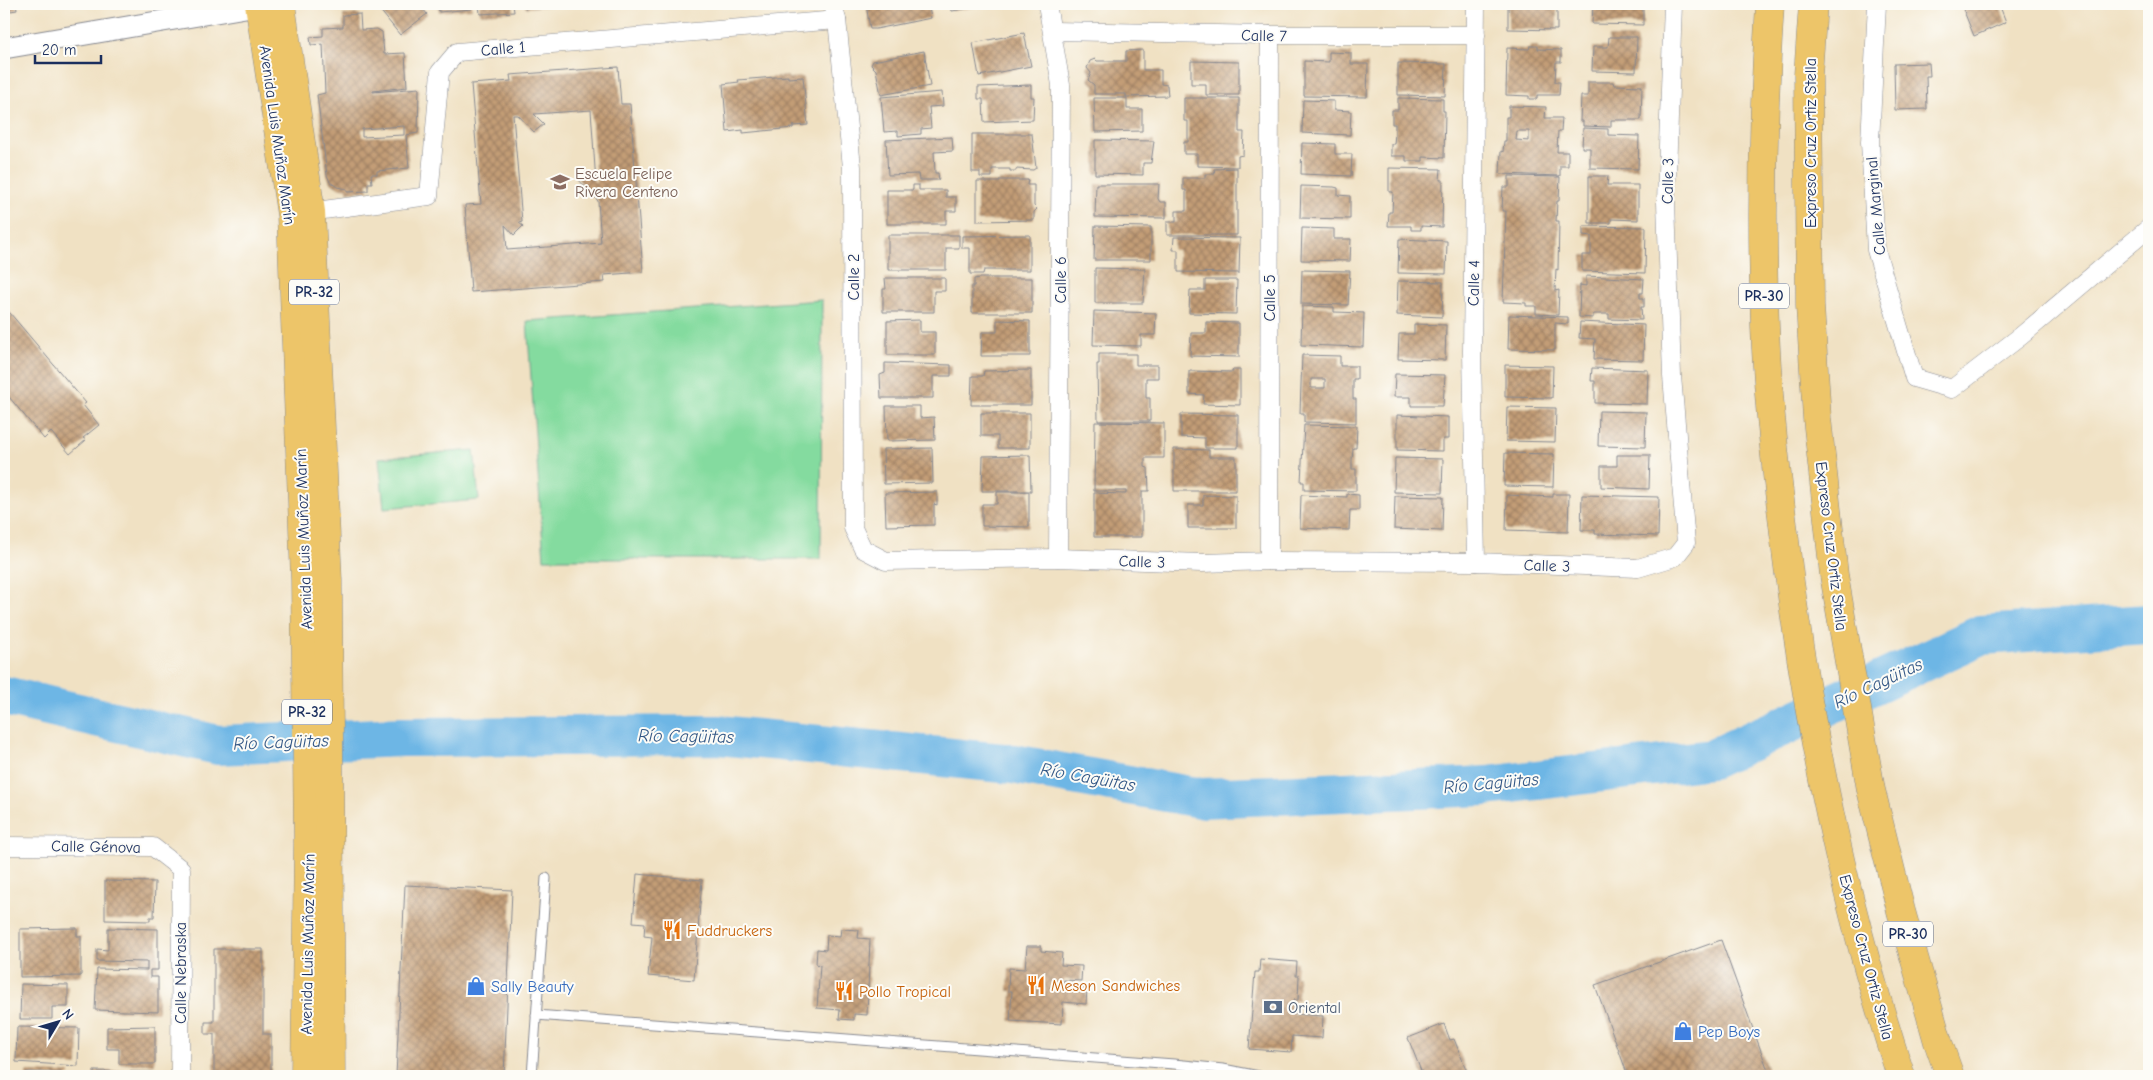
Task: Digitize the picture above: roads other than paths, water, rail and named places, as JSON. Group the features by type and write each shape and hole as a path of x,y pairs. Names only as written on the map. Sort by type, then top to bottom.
{"main road":[{"name":"Avenida Luis Muñoz Marín","path":"265,4 301,213 316,581 319,844 331,1076"},
{"name":"Expreso Cruz Ortiz Stella","path":"1770,4 1764,105 1762,219 1765,328 1770,416 1790,588 1808,702 1828,806 1868,967 1901,1076"},
{"name":"Expreso Cruz Ortiz Stella","path":"1813,4 1808,75 1810,306 1816,418 1834,575 1871,790 1901,911 1938,1042 1950,1076"},
{"name":"Avenida Luis Muñoz Marín","path":"305,1076 319,844"}],"street":[{"path":"4,48 265,4"},
{"name":"Calle 6","path":"1047,4 1061,86 1058,558"},
{"name":"Calle 4","path":"1476,4 1472,352 1476,562"},
{"name":"Calle 3","path":"863,549 886,561 1058,558 1202,563 1269,561 1476,562 1638,568 1675,557 1686,543 1672,376 1666,202 1673,4"},
{"name":"Calle Marginal","path":"1877,4 1870,142 1876,250 1914,378 1952,390 2149,228"},
{"name":"Calle 1","path":"301,213 429,196 440,72 457,52 835,12"},
{"name":"Calle 2","path":"835,12 852,167 853,528 863,549"},
{"name":"Calle 7","path":"1053,31 1476,36"},
{"name":"Calle 5","path":"1269,561 1270,35"},
{"name":"Calle Génova","path":"4,846 153,847 181,869"},
{"name":"Calle Nebraska","path":"180,1076 181,869"}],"lane":[{"path":"532,1076 546,878"},
{"path":"536,1015 1174,1064 1223,1069 1259,1076"}],"waterway":[{"name":"Río Cagüitas","path":"4,696 218,745 403,737 718,735 1013,764 1200,798 1487,786 1712,759 1981,635 2149,624"}],"place":[{"name":"Escuela Felipe Rivera Centeno","path":"560,182"},
{"name":"Fuddruckers","path":"672,930"},
{"name":"Meson Sandwiches","path":"1036,985"},
{"name":"Sally Beauty","path":"476,986"},
{"name":"Pollo Tropical","path":"844,991"},
{"name":"Oriental","path":"1273,1007"},
{"name":"Pep Boys","path":"1683,1031"}]}
